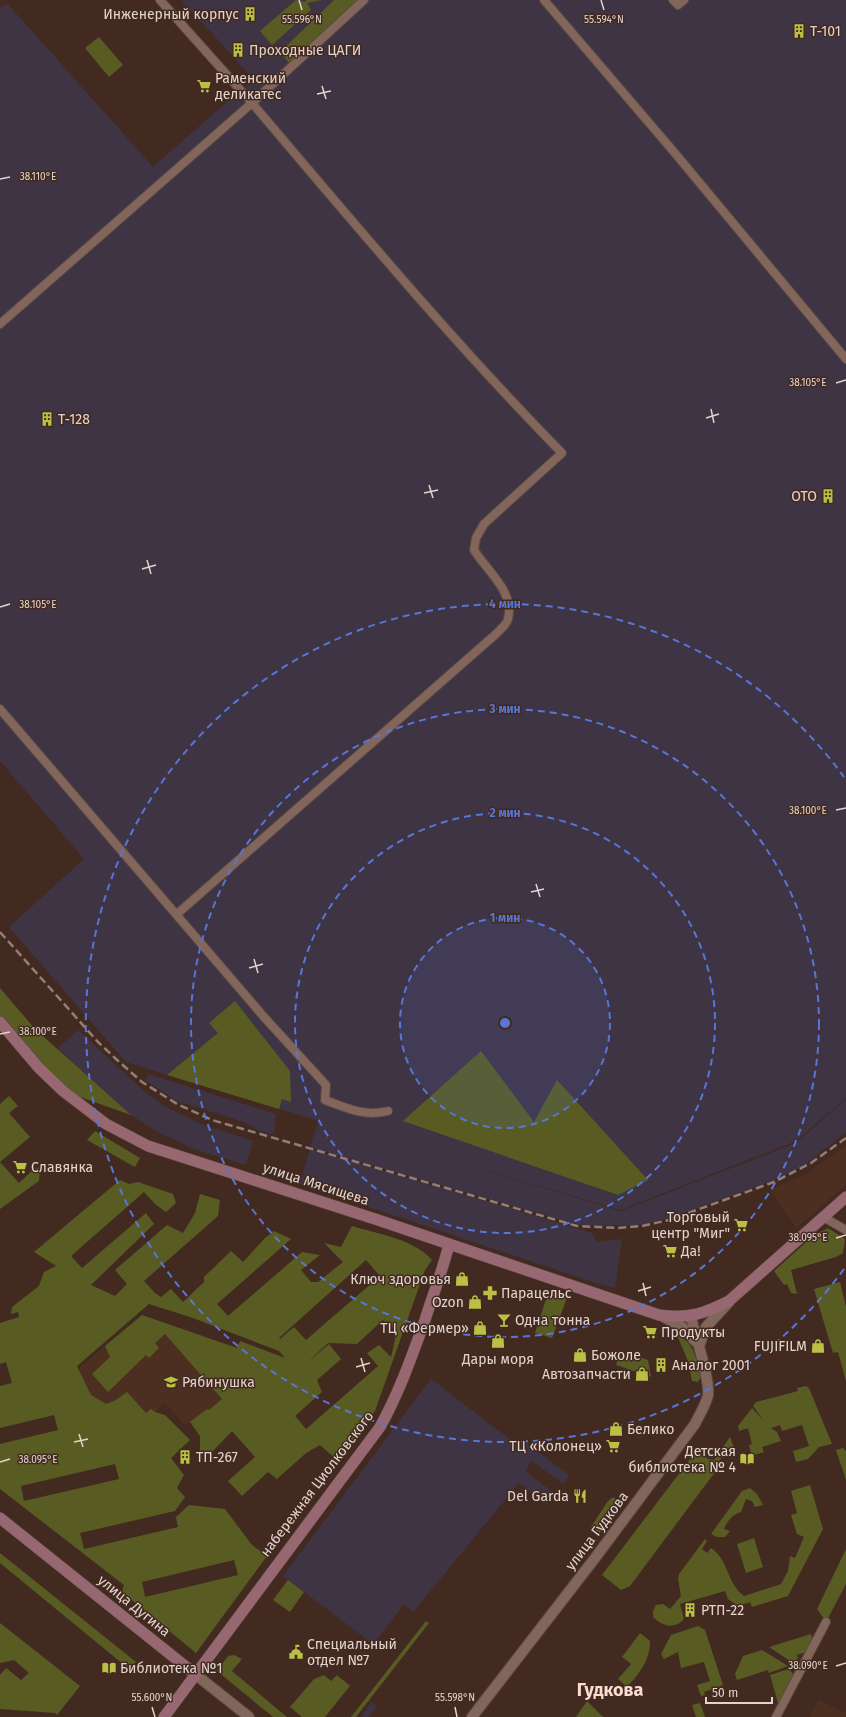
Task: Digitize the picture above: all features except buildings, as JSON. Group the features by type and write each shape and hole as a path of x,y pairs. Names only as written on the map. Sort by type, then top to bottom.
{"main road":[{"name":"улица Мясищева","path":"0,1022 39,1068 75,1100 106,1124 148,1146 449,1244 659,1315 691,1316 706,1312 729,1301 846,1196"},
{"name":"набережная Циолковского","path":"164,1717 380,1427 398,1393 444,1264 449,1244"},
{"name":"улица Дугина","path":"0,1518 195,1674"}],"street":[{"path":"160,0 240,90 457,342 510,400 562,453 484,524 476,538 474,550 500,583 506,595 509,608 508,621 496,634 176,914"},
{"path":"0,324 252,104 364,0"},
{"path":"544,0 674,152 846,359"},
{"path":"673,0 678,5 684,0"},
{"path":"0,709 176,914 326,1085 325,1100 356,1112 378,1113 388,1111"},
{"path":"823,1217 846,1230"},
{"path":"699,1348 706,1327 729,1301"},
{"name":"улица Гудкова","path":"659,1315 684,1329 692,1336 699,1348"},
{"name":"улица Гудкова","path":"472,1717 595,1558 695,1424 706,1403 708,1394 691,1316"},
{"path":"776,1717 826,1622"},
{"name":"улица Дугина","path":"195,1674 249,1717"}],"shaded area":[{"path":"184,0 846,0 846,1098 796,1141 621,1210 407,1147 621,1211 796,1143 846,1099 846,1132 805,1165 774,1180 669,1218 642,1225 594,1226 576,1224 310,1147 318,1121 329,1124 126,1062 9,927 84,859 0,761 0,8 7,3 153,167 253,79 182,2"},
{"path":"78,1030 146,1093 168,1108 204,1125 253,1141 246,1165 194,1149 158,1132 131,1115 89,1079 58,1048"},
{"path":"148,1074 276,1114 273,1134 256,1130 247,1123 177,1101 145,1080"},
{"path":"846,1146 846,1185 796,1228 770,1189 805,1175"},
{"path":"310,1149 592,1233 596,1242 622,1239 615,1288 599,1284 300,1184"},
{"name":"Рябинушка","path":"142,1315 248,1352 263,1398 200,1436 191,1422 186,1426 165,1403 131,1434 106,1404 91,1395 85,1385 79,1368"},
{"path":"431,1379 519,1446 523,1440 569,1475 563,1484 532,1461 525,1471 554,1493 547,1504 519,1483 413,1612 404,1604 373,1644 283,1576"},
{"path":"818,1700 846,1713 846,1717 810,1717"},
{"path":"371,1702 377,1706 369,1717 361,1717"}],"green space":[{"path":"296,0 306,2 306,0 322,0 307,3 311,10 272,45 260,31"},
{"path":"334,0 364,0 292,67 280,52"},
{"path":"99,37 123,65 109,77 85,48"},
{"path":"0,988 35,1029 131,1115 63,1091 0,1022"},
{"path":"235,1001 290,1071 291,1102 282,1099 279,1109 167,1075 218,1033 209,1023"},
{"path":"481,1051 534,1122 557,1080 648,1180 618,1195 403,1121"},
{"path":"9,1096 18,1106 9,1113 30,1137 0,1162 0,1104"},
{"path":"95,1131 140,1158 135,1167 87,1140"},
{"path":"0,1162 19,1183 34,1169 40,1167 39,1181 0,1209"},
{"path":"120,1180 129,1184 138,1182 173,1194 176,1203 166,1212 155,1204 144,1192 71,1256 82,1268 146,1213 154,1224 91,1285 115,1296 127,1284 115,1270 167,1225 183,1233 195,1213 200,1194 220,1200 218,1216 144,1281 161,1297 171,1289 183,1302 204,1282 204,1277 231,1251 243,1262 265,1238 274,1231 291,1239 217,1304 228,1316 302,1252 320,1255 301,1270 311,1282 318,1282 343,1262 324,1243 341,1247 352,1226 406,1242 416,1247 432,1260 425,1270 375,1411 338,1461 320,1445 306,1453 277,1479 268,1472 242,1496 228,1481 255,1457 232,1431 212,1452 200,1451 200,1436 190,1422 207,1409 209,1410 222,1399 165,1334 155,1343 159,1348 149,1358 146,1355 108,1392 92,1374 110,1357 105,1346 142,1315 237,1348 240,1341 285,1358 279,1351 193,1318 149,1304 77,1366 91,1395 106,1404 116,1400 127,1392 146,1413 151,1409 165,1415 190,1440 171,1458 184,1475 177,1488 185,1497 175,1511 80,1533 84,1549 178,1527 176,1517 189,1505 225,1509 252,1545 267,1556 196,1653 122,1592 124,1585 0,1489 0,1444 58,1430 54,1415 0,1428 0,1386 12,1383 6,1362 0,1364 0,1323 19,1317 18,1312 11,1314 12,1307 39,1286 44,1272 56,1266 34,1252","holes":["366,1260 380,1276 306,1340 294,1327 280,1339 279,1338","383,1320 397,1331 391,1357 379,1345 367,1353 378,1366 306,1429 295,1416 322,1392 317,1380 341,1359 329,1344 306,1364 328,1343 357,1344","115,1464 119,1479 24,1501 21,1486","234,1560 238,1575 145,1597 142,1582"]},
{"path":"828,1228 845,1239 843,1253 836,1257 791,1270 797,1294 791,1293 787,1284 784,1285 774,1271 814,1235"},
{"path":"840,1282 846,1307 846,1381 838,1352 833,1353 814,1289"},
{"path":"548,1293 567,1298 552,1338 535,1333"},
{"path":"677,1335 688,1342 694,1352 701,1377 698,1382 692,1381 688,1361"},
{"path":"633,1355 648,1360 651,1377 616,1365 619,1357 630,1360"},
{"path":"806,1386 809,1388 832,1444 819,1447 808,1459 796,1462 793,1451 809,1446 802,1425 782,1431 780,1425 771,1428 777,1432 781,1441 762,1447 764,1452 752,1456 749,1445 752,1444 748,1428 739,1431 738,1426 752,1408 764,1421 753,1406 756,1402 798,1391 797,1388"},
{"path":"730,1437 735,1450 725,1453 719,1461 721,1464 630,1586 621,1590 602,1575 697,1450 708,1459 714,1460"},
{"path":"843,1448 846,1451 846,1480 836,1450"},
{"path":"810,1485 823,1529 788,1596 752,1607 750,1602 738,1606 728,1599 725,1591 680,1604 684,1619 676,1625 668,1626 660,1623 653,1617 653,1611 656,1605 663,1604 670,1609 681,1596 678,1579 679,1574 705,1539 707,1541 702,1549 707,1553 711,1548 717,1553 722,1559 730,1578 744,1596 781,1584 788,1571 790,1556 795,1558 804,1537 797,1534 791,1515 797,1513 791,1491"},
{"path":"750,1488 757,1494 763,1505 755,1507 752,1501 746,1499 741,1512 733,1516 727,1523 724,1529 730,1531 725,1537 717,1537 711,1534 742,1491"},
{"path":"613,1497 622,1504 598,1535 591,1527 608,1501"},
{"path":"754,1538 763,1567 746,1573 737,1544"},
{"path":"846,1549 846,1584 826,1622 817,1609"},
{"path":"0,1553 136,1662 129,1669 0,1563"},
{"path":"288,1580 304,1592 290,1612 273,1600"},
{"path":"426,1621 429,1623 356,1717 351,1717"},
{"path":"0,1623 80,1686 57,1715 55,1713 0,1709 0,1675 6,1668 21,1680 29,1673 14,1660 0,1663"},
{"path":"698,1626 705,1630 723,1685 704,1692 705,1695 701,1696 697,1685 710,1681 704,1662 681,1668 678,1652 664,1659 661,1654 671,1635"},
{"path":"640,1633 650,1641 650,1648 643,1666 627,1687 618,1679 631,1664 622,1657"},
{"path":"811,1634 813,1642 806,1652 797,1655 798,1659 793,1663 769,1647"},
{"path":"762,1650 788,1666 769,1673 768,1670 737,1680 735,1674 743,1656"},
{"path":"234,1655 242,1659 232,1671 287,1717 273,1717 217,1671 228,1656"},
{"path":"789,1669 797,1679 778,1703 770,1675"},
{"path":"324,1675 331,1681 337,1675 350,1686 325,1717 302,1717 290,1707 314,1679"},
{"path":"587,1701 602,1716 604,1717 576,1717"},
{"path":"700,1703 705,1717 696,1717 692,1705"}],"railway":[{"path":"0,932 98,1042 142,1082 177,1104 212,1120 577,1226 618,1228 642,1226 669,1220 774,1182 811,1163 846,1138"}],"place":[{"name":"Инженерный корпус","path":"250,14"},
{"name":"Т-101","path":"799,31"},
{"name":"Проходные ЦАГИ","path":"238,50"},
{"name":"Раменский деликатес","path":"204,86"},
{"name":"Т-128","path":"47,419"},
{"name":"ОТО","path":"828,496"},
{"name":"Славянка","path":"20,1167"},
{"name":"Торговый центр \"Миг\"","path":"741,1225"},
{"name":"Да!","path":"670,1251"},
{"name":"Ключ здоровья","path":"462,1279"},
{"name":"Парацельс","path":"490,1293"},
{"name":"Ozon","path":"475,1302"},
{"name":"Одна тонна","path":"504,1320"},
{"name":"ТЦ «Фермер»","path":"480,1328"},
{"name":"Продукты","path":"650,1332"},
{"name":"Дары моря","path":"498,1341"},
{"name":"FUJIFILM","path":"818,1346"},
{"name":"Божоле","path":"580,1355"},
{"name":"Аналог 2001","path":"661,1365"},
{"name":"Автозапчасти","path":"642,1374"},
{"name":"Рябинушка","path":"171,1382"},
{"name":"Белико","path":"616,1429"},
{"name":"ТЦ «Колонец»","path":"613,1446"},
{"name":"ТП-267","path":"185,1457"},
{"name":"Детская библиотека № 4","path":"747,1459"},
{"name":"Del Garda","path":"580,1496"},
{"name":"РТП-22","path":"690,1610"},
{"name":"Специальный отдел №7","path":"296,1652"},
{"name":"Библиотека №1","path":"109,1668"}],"district":[{"name":"Гудкова","path":"610,1690"}]}
